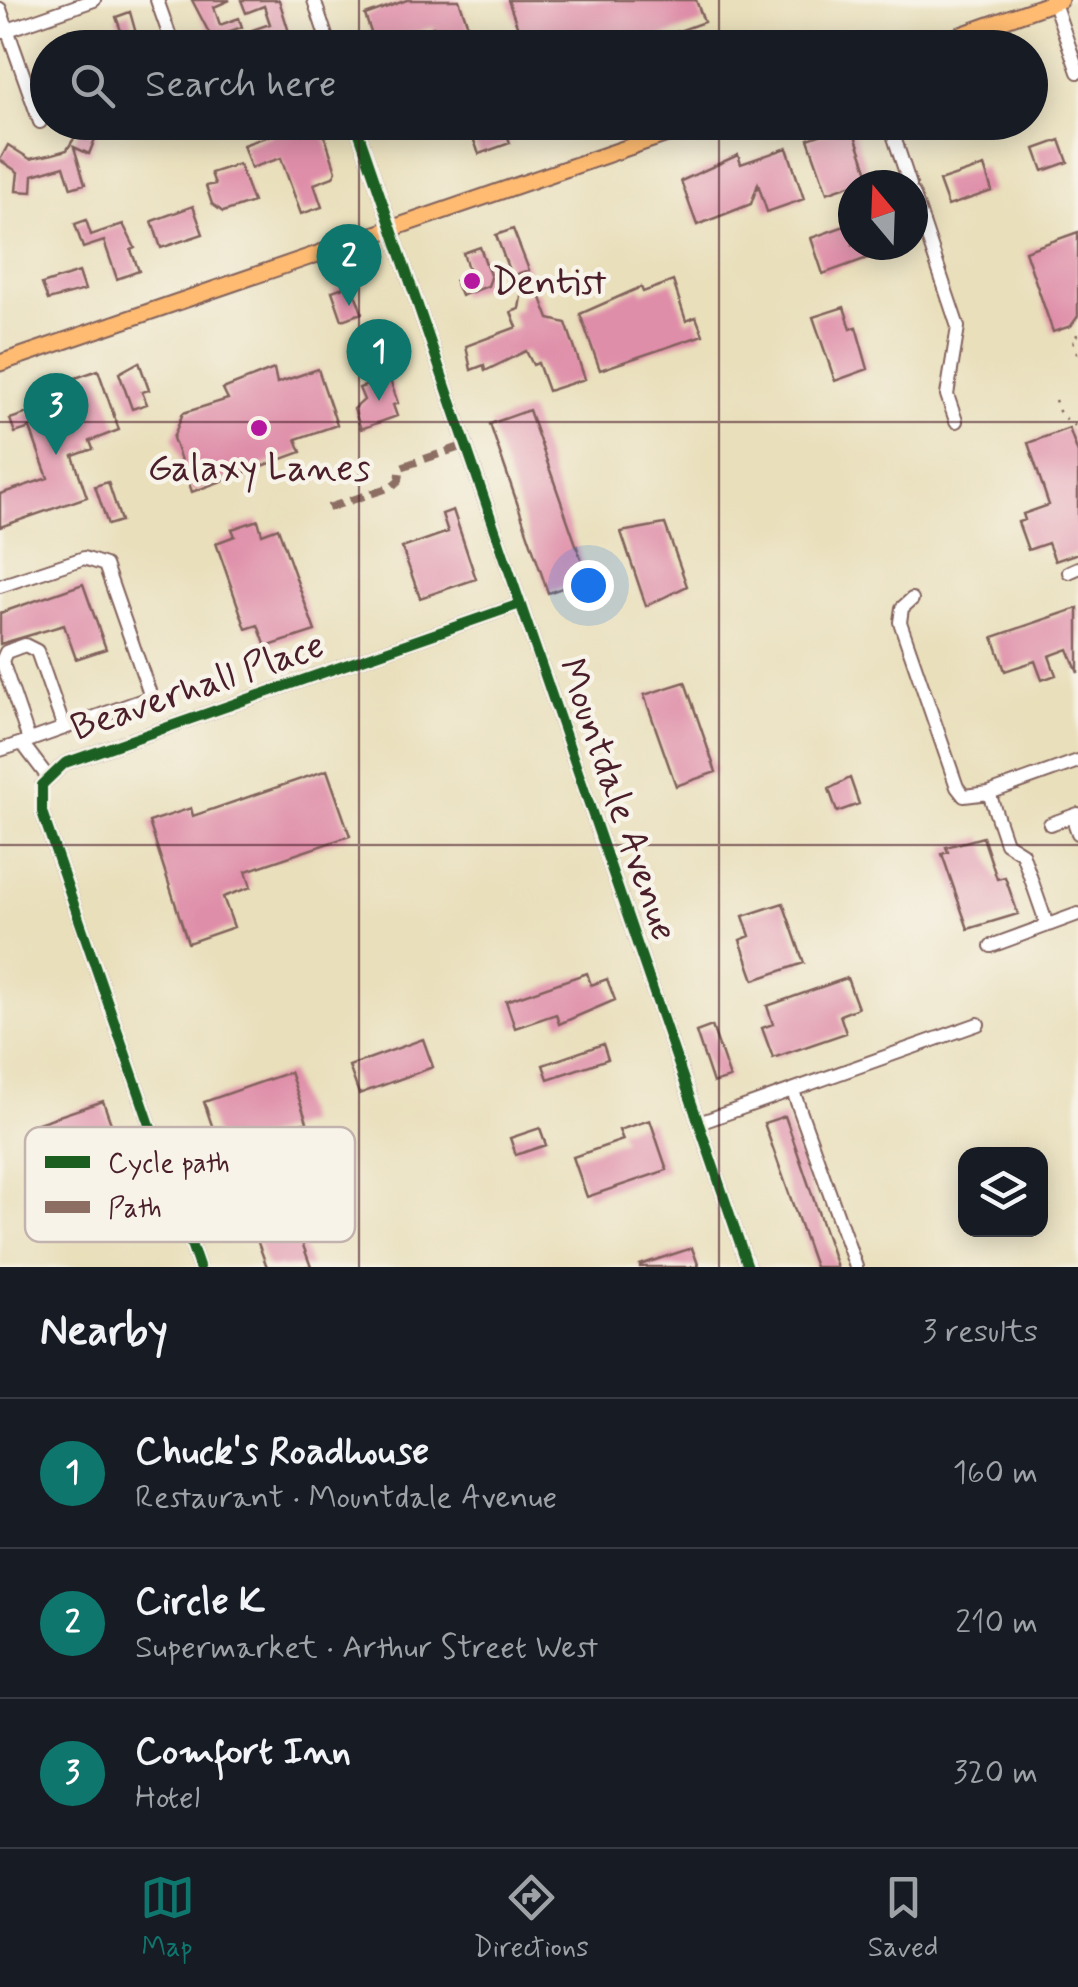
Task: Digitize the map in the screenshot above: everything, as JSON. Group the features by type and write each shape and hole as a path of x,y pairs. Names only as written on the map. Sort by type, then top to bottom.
{"main road":[{"path":"975,30 1056,1"},
{"path":"0,364 650,140"}],"street":[{"path":"4,31 94,0"},
{"path":"157,0 168,30"},
{"path":"314,0 324,30"},
{"path":"1056,1 1078,72"},
{"path":"0,9 4,31 30,97"},
{"name":"Mountdale Avenue","path":"362,140 748,1267"},
{"path":"895,140 905,170"},
{"path":"928,238 958,327 947,394 956,421"},
{"path":"0,586 84,558 94,559 110,573 150,694 0,750"},
{"path":"912,599 902,608 900,622 957,787 964,796 988,793 1078,761"},
{"name":"Beaverhall Place","path":"151,1127 42,812 40,796 47,776 65,763 520,604"},
{"path":"47,776 26,742 2,661 6,652 26,645 38,651 64,728"},
{"path":"988,793 1006,844 1022,853 1047,926"},
{"path":"1050,824 1075,815 1078,833"},
{"path":"991,946 1078,914"},
{"path":"699,1123 978,1024"},
{"path":"793,1091 856,1267"},
{"name":"Beaverhall Place","path":"191,1242 200,1267"}],"path":[{"path":"1078,335 1072,337 1078,356"},
{"path":"1056,400 1060,414 1078,428"}],"building":[{"path":"192,0 230,0 214,7 220,25 239,18 242,27 208,30"},
{"path":"241,0 279,0 288,30 252,30 270,24 264,6 246,13"},
{"path":"407,0 459,0 470,30 370,30 365,15"},
{"path":"508,0 696,0 704,22 682,30 519,30"},
{"path":"130,12 135,30 121,30 116,17"},
{"path":"73,140 95,140 89,154 74,147 85,184 71,188 64,166 33,175 32,192 16,191 18,172 0,160 8,145 30,159 67,150"},
{"path":"257,140 326,140 336,171 333,177 314,184 322,207 301,214 281,158 251,168 243,145"},
{"path":"474,140 509,140 510,143 479,154"},
{"path":"808,140 857,140 867,170 838,170 838,189 827,193"},
{"path":"1060,140 1068,162 1043,171 1035,149"},
{"path":"787,148 804,199 767,212 758,184 751,204 697,225 681,181 738,155 741,164"},
{"path":"239,164 253,202 223,212 212,204 206,186 215,184 211,173"},
{"path":"984,166 992,191 948,206 939,181"},
{"path":"193,206 203,234 161,248 152,221"},
{"path":"86,220 91,235 123,224 135,248 131,250 139,271 117,279 104,241 83,248 75,224"},
{"path":"838,228 838,260 862,260 823,274 811,238"},
{"path":"513,229 529,270 511,276 496,235"},
{"path":"1078,232 1078,316 1071,326 1053,332 1025,251"},
{"path":"480,247 491,278 488,286 461,296 455,281 470,275 463,253"},
{"path":"79,272 85,290 48,300 42,284"},
{"path":"673,281 686,321 696,317 703,335 600,370 580,314 641,287 643,292"},
{"path":"352,284 362,313 342,320 332,291"},
{"path":"538,290 549,319 566,323 585,379 548,391 538,363 533,365 526,351 485,371 484,365 471,370 466,346 517,327 511,312 519,309 521,296"},
{"path":"844,307 851,329 856,327 868,369 835,381 813,317"},
{"path":"139,362 149,390 142,392 147,404 132,409 119,373"},
{"path":"274,369 277,383 318,369 337,425 296,439 301,452 192,492 173,438 183,413 228,399 223,389"},
{"path":"98,370 119,430 90,441 93,449 73,456 87,497 0,527 0,494 48,478 30,428 15,433 10,419 67,400 61,383"},
{"path":"374,372 377,381 389,377 398,403 393,405 397,416 361,429 354,409 364,400 359,388 368,385 364,376"},
{"path":"529,410 588,579 548,593 490,424"},
{"path":"1069,428 1078,453 1078,553 1055,561 1048,543 1028,550 1018,522 1025,520 1023,514 1049,505 1028,443"},
{"path":"108,482 121,521 108,525 95,486"},
{"path":"453,510 476,579 420,598 402,548 448,532 442,514"},
{"path":"258,520 262,534 278,528 315,631 266,647 258,625 246,629 216,543 235,536 232,529"},
{"path":"665,524 687,586 646,606 621,532"},
{"path":"83,584 106,649 76,659 64,625 0,644 0,613"},
{"path":"1078,608 1078,673 1068,649 1049,656 1056,675 1042,680 1035,661 1005,671 993,637"},
{"path":"685,682 716,772 676,786 644,695"},
{"path":"327,770 350,836 246,871 251,887 223,897 234,927 188,943 149,822 191,808 193,816"},
{"path":"850,778 859,804 837,812 829,789"},
{"path":"983,837 997,879 1005,877 1018,914 968,929 942,854 948,852 946,847"},
{"path":"783,903 804,963 754,980 740,940 750,936 743,916"},
{"path":"587,973 591,985 607,979 615,1000 559,1024 556,1014 515,1028 506,1001"},
{"path":"847,978 858,1008 840,1015 846,1033 773,1058 762,1028 773,1024 767,1006"},
{"path":"712,1026 730,1078 713,1083 696,1032"},
{"path":"423,1039 433,1067 359,1094 349,1066"},
{"path":"603,1044 608,1059 548,1079 543,1065"},
{"path":"290,1072 307,1122 293,1127 212,1127 204,1102"},
{"path":"103,1101 112,1127 39,1127 38,1123"},
{"path":"785,1116 837,1267 815,1267 764,1123"},
{"path":"650,1120 667,1170 587,1197 573,1157 623,1140 619,1130"},
{"path":"540,1128 546,1145 516,1155 510,1138"},
{"path":"258,1242 302,1242 311,1267 267,1267"},
{"path":"692,1248 699,1267 640,1267 640,1265"}],"marked path":[{"path":"328,508 391,487 399,480 401,467 466,445"}],"cycle path":[{"path":"361,140 748,1267"},
{"path":"151,1127 42,812 42,785 65,763 520,604"},
{"path":"190,1242 199,1267"}],"place":[{"name":"Dentist","path":"472,281"},
{"name":"Circle K","path":"349,306"},
{"name":"Chuck's Roadhouse","path":"379,401"},
{"name":"Galaxy Lanes","path":"259,428"},
{"name":"Comfort Inn","path":"56,455"}]}
